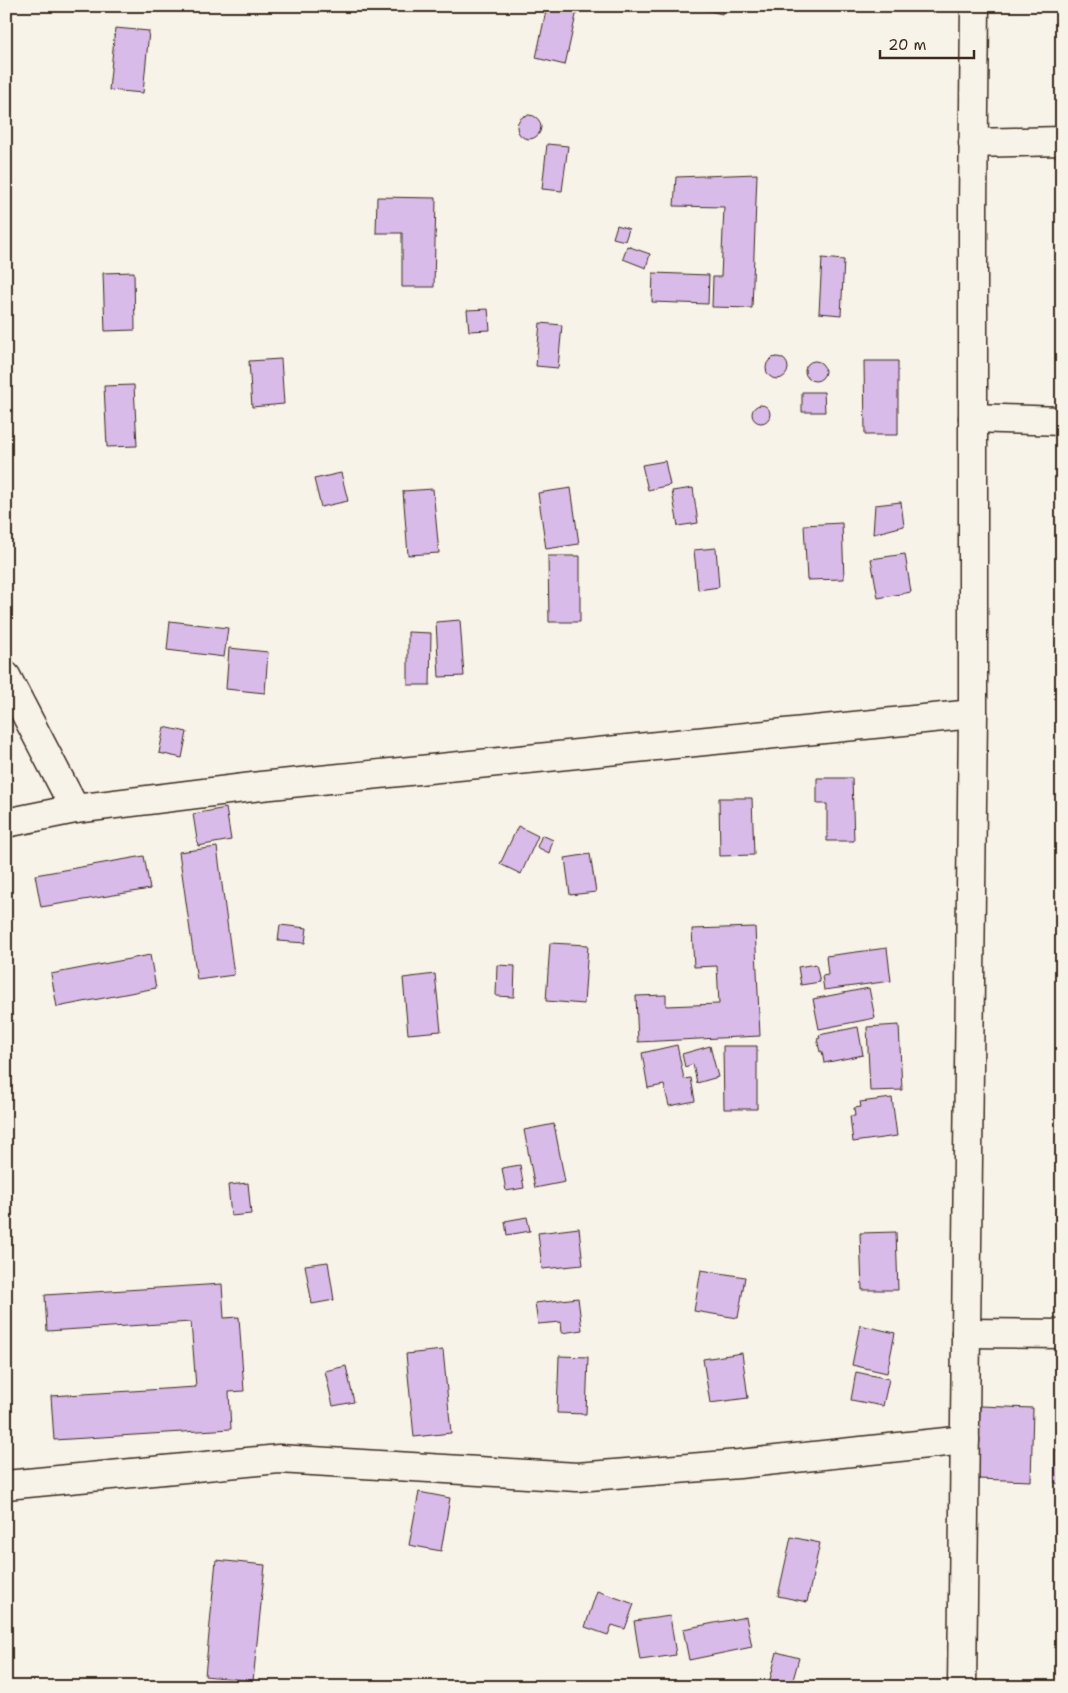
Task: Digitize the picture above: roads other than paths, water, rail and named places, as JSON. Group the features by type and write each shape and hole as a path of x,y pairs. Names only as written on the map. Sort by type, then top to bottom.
{"street":[{"path":"962,1687 973,714 973,143 975,6"},
{"path":"973,143 1062,141"},
{"path":"973,418 1062,421"},
{"path":"6,676 75,808"},
{"path":"6,823 75,808 261,786 973,714"},
{"path":"966,1333 1062,1334"},
{"path":"6,1485 279,1459 577,1477 739,1464 965,1440"}]}
